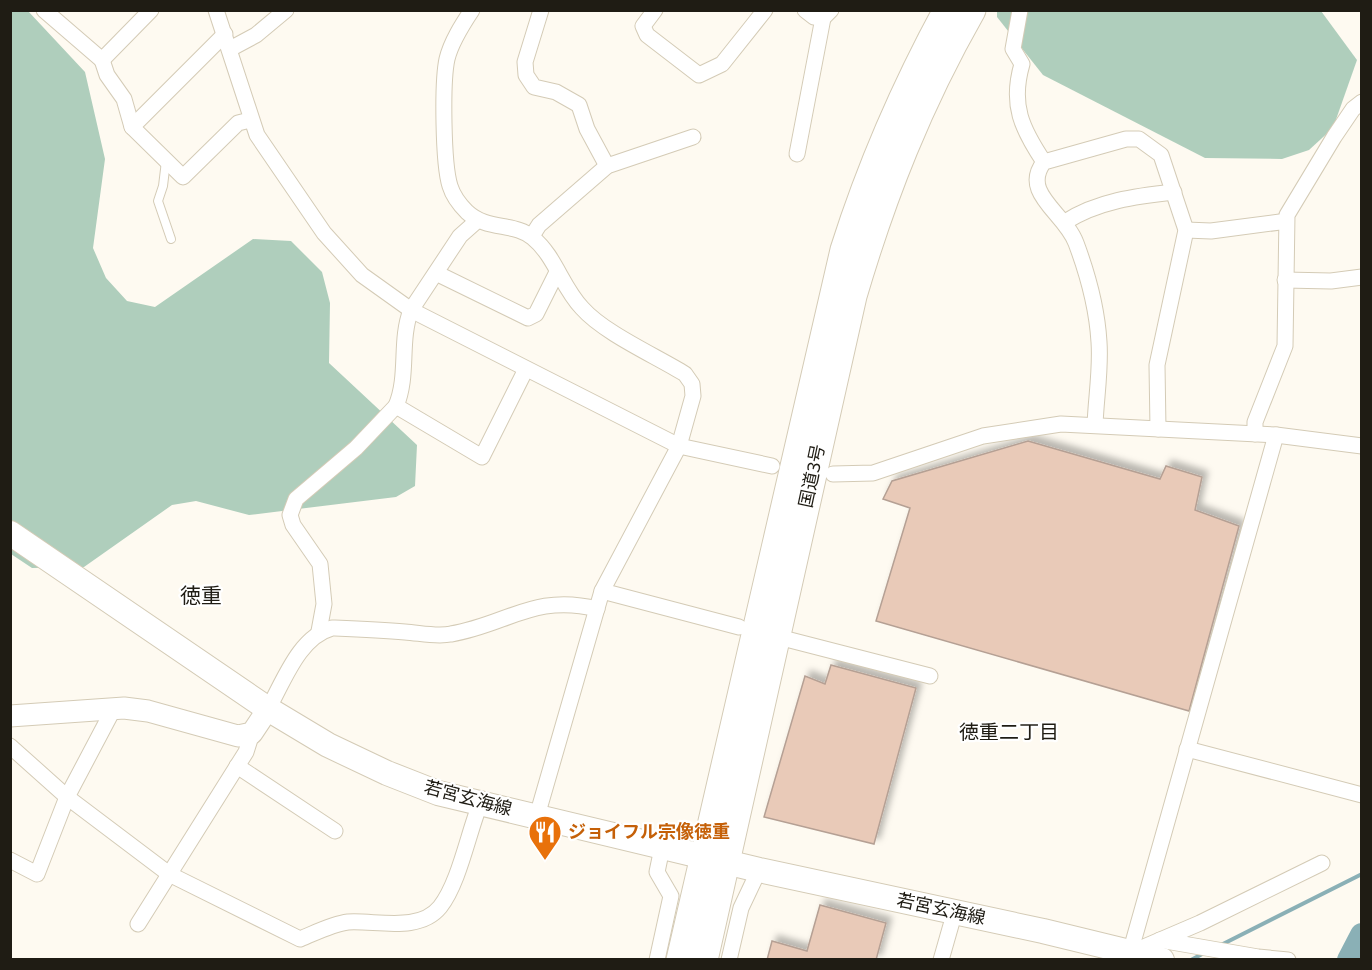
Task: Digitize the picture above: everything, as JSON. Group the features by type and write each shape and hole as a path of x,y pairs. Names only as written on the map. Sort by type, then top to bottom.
{"highway":[{"name":"国道3号","path":"704,960 715,860 844,250 873,164 902,95 947,10"},
{"name":"国道3号","path":"680,960 715,860 853,296 883,198 899,156 946,57 972,10"}],"main road":[{"name":"若宮玄海線","path":"10,533 268,709 328,745 387,773 480,804 662,848 1149,952"}],"street":[{"path":"44,10 102,60 107,75 124,99 132,128 183,177 238,123 250,120"},
{"path":"102,60 151,10"},
{"path":"216,10 230,49 250,120 257,135 324,233 362,274 411,310 679,446 772,466"},
{"path":"230,49 256,35 286,10"},
{"path":"472,10 448,58 444,87 447,171 455,199 478,220 532,236 544,248 557,272 584,311 685,374 692,384 693,396 679,446 602,591 537,816"},
{"path":"541,10 525,62 526,75 534,87 556,92 579,105 587,129 607,166"},
{"path":"655,10 643,26 647,35 699,75 722,64 765,10"},
{"path":"796,154 827,14 814,17 806,10"},
{"path":"1020,10 1013,49 1022,64 1016,84 1019,113 1026,134 1044,162"},
{"path":"132,128 225,34"},
{"path":"1255,434 1254,422 1285,346 1287,215 1334,137 1353,109 1362,102"},
{"path":"532,236 539,225 607,166 693,137"},
{"path":"1095,425 1099,343 1093,298 1075,238 1036,185 1036,172 1044,162 1126,139 1139,139 1161,155 1186,231 1157,365 1158,429"},
{"path":"1065,222 1085,209 1133,196 1174,192"},
{"path":"319,631 324,604 320,564 293,525 290,516 296,499 356,448 396,406 402,392 406,322 411,310 460,236 478,220"},
{"path":"1186,231 1211,231 1280,222"},
{"path":"436,273 528,318 536,314 557,272"},
{"path":"1285,280 1331,281 1362,277"},
{"path":"396,406 482,457 526,369"},
{"path":"833,474 873,473 983,436 1061,424 1276,435 1362,446"},
{"path":"1149,952 1187,749 1276,435"},
{"path":"602,591 739,627"},
{"path":"138,924 246,752 252,734 305,644 319,631 332,628 448,635 471,630 520,610 546,605 583,605 597,609"},
{"path":"790,640 930,676"},
{"path":"10,716 114,708 148,711 238,736 252,734"},
{"path":"10,860 37,874 68,798 114,708"},
{"path":"10,746 68,798 168,874 300,939 346,922 423,920 440,908 453,882 480,804"},
{"path":"1187,749 1362,795"},
{"path":"237,766 335,831"},
{"path":"657,960 671,896 657,872 662,848"},
{"path":"1149,952 1322,863"},
{"path":"729,960 741,908 759,870"},
{"path":"941,960 955,912"},
{"path":"1149,952 1248,955 1288,960"}],"lane":[{"path":"166,161 163,186 158,201 171,239"}],"green space":[{"path":"10,11 28,11 85,72 105,159 93,248 106,278 127,301 155,307 253,239 291,241 322,272 330,303 329,363 417,445 415,486 396,497 249,515 196,501 172,505 84,567 32,568 11,554"},
{"path":"997,11 1321,11 1357,60 1333,128 1309,150 1282,159 1205,158 1043,75 997,17"}],"building":[{"path":"1028,441 1160,479 1166,466 1202,477 1195,510 1239,526 1189,711 876,621 910,508 883,499 892,481"},
{"path":"831,665 916,688 874,844 764,817 805,676 825,684"},
{"path":"820,905 886,923 876,960 767,960 772,941 807,951"}],"waterway":[{"path":"1219,946 1362,874"},
{"path":"1349,960 1362,935"},
{"path":"1191,960 1204,953"}],"place":[{"name":"ジョイフル宗像徳重","path":"545,861"}],"district":[{"name":"徳重","path":"201,596"},
{"name":"徳重二丁目","path":"1009,732"}]}
